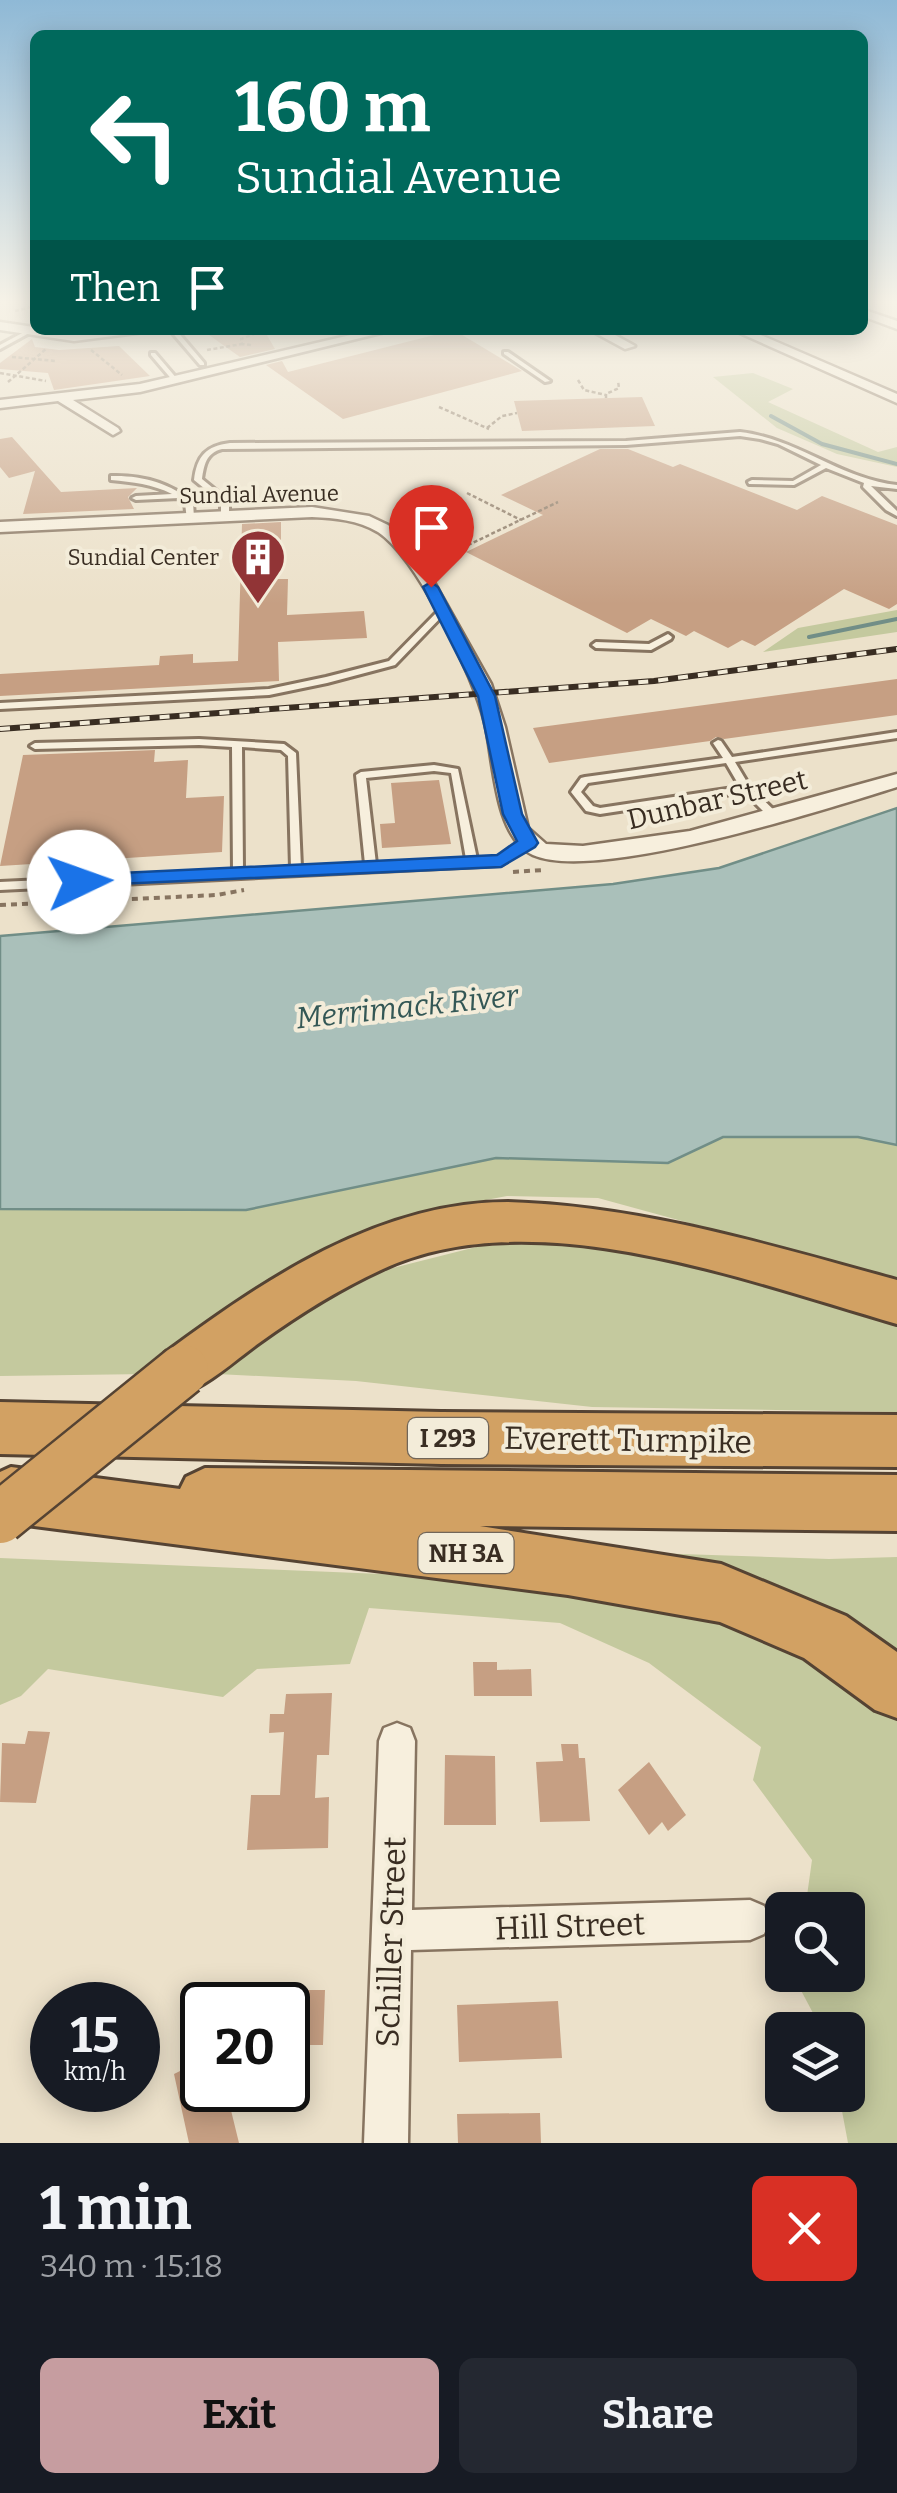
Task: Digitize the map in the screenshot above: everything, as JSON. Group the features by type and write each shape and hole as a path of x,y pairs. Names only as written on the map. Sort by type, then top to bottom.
{"highway":[{"path":"4,1502 262,1309 354,1258 443,1228 512,1222 602,1228 691,1244 897,1302"},
{"name":"Everett Turnpike","path":"0,1428 422,1437 897,1440"},
{"name":"Everett Turnpike","path":"4,1502 897,1503"},
{"name":"NH 3A","path":"4,1502 568,1566 721,1593 824,1636 897,1688"}],"street":[{"path":"71,404 113,432"},
{"name":"Sundial Avenue","path":"0,527 328,512 372,522 408,547 443,610 486,696 513,814 537,848"},
{"name":"Dunbar Street","path":"537,848 668,843 776,818 897,780"},
{"name":"Schiller Street","path":"386,2143 397,1741"},
{"name":"Hill Street","path":"391,1932 750,1920"}],"lane":[{"path":"224,516 225,502 202,487 198,474 206,452 227,446 590,444 666,442 740,434 772,439 864,483 897,487"},
{"path":"752,482 794,483 824,466"},
{"path":"114,478 160,483 189,502 190,518"},
{"path":"864,483 883,499 887,509 897,514"},
{"path":"136,498 181,496"},
{"path":"0,706 269,692 308,684 392,663 443,610"},
{"path":"596,645 652,647 668,637"},
{"path":"746,788 600,811 590,810 576,792 585,780 897,735"},
{"path":"34,746 152,742 272,744 293,755 296,871"},
{"path":"718,743 746,788 776,818"},
{"path":"237,744 238,874"},
{"path":"371,868 360,775 434,768 455,771 472,862"},
{"path":"0,886 501,861 537,848"}],"path":[{"path":"487,428 502,416 518,413"},
{"path":"467,493 522,520"},
{"path":"462,548 558,502"}],"green space":[{"path":"747,404 772,404 878,452 897,447 897,467 837,454 777,428"},
{"path":"897,610 897,632 763,652 798,628"},
{"path":"723,1137 858,1137 897,1145 897,1280 598,1198 507,1196 428,1211 355,1235 302,1262 228,1310 148,1374 0,1376 0,1209 246,1210 496,1158 668,1163"},
{"path":"595,1241 897,1320 897,1412 592,1407 356,1381 217,1374 289,1315 381,1271 480,1246"},
{"path":"651,1553 829,1559 897,1557 897,1663 851,1626"},
{"path":"0,1558 382,1574 686,1603 806,1647 897,1714 897,2143 848,2143 842,2112 865,2112 865,2012 812,2012 802,1992 865,1992 865,1892 808,1892 812,1860 753,1780 761,1747 649,1663 560,1623 369,1608 350,1664 257,1669 223,1697 48,1669 21,1696 0,1705"}],"water":[{"name":"Merrimack River","path":"897,808 897,1145 858,1137 723,1137 668,1163 496,1158 246,1210 0,1209 0,936 613,884 719,868"}],"building":[{"path":"322,404 399,404 343,419"},
{"path":"515,404 645,404 655,426 522,431"},
{"path":"12,437 61,492 137,488 128,497 134,509 23,514 35,471 9,478 0,467 0,439"},
{"path":"600,449 628,449 673,467 680,464 797,510 822,496 897,525 897,604 889,609 844,589 755,646 742,640 728,648 694,631 686,636 651,619 627,633 466,552 543,515 501,495"},
{"name":"Sundial Center","path":"281,522 281,543 275,543 275,579 288,579 287,615 364,611 367,638 278,642 279,681 0,696 0,674 159,665 160,656 193,654 193,663 238,661 242,524"},
{"path":"897,679 897,715 549,763 533,728"},
{"path":"155,750 154,762 188,760 186,798 224,796 222,852 0,866 23,755"},
{"path":"439,780 451,844 382,848 380,824 395,823 391,783"},
{"path":"473,1662 497,1662 497,1670 531,1669 532,1696 474,1696"},
{"path":"332,1693 329,1755 317,1755 315,1798 329,1797 328,1848 247,1850 251,1795 280,1795 284,1732 269,1733 270,1714 284,1714 286,1694"},
{"path":"28,1731 50,1732 36,1803 0,1802 2,1743 25,1744"},
{"path":"561,1744 578,1744 579,1758 585,1758 590,1821 540,1822 536,1762 563,1761"},
{"path":"445,1755 495,1756 496,1825 444,1825"},
{"path":"649,1762 686,1815 668,1831 662,1822 649,1835 618,1790"},
{"path":"310,1990 325,1990 323,2045 310,2045"},
{"path":"558,2001 562,2058 459,2062 457,2005"},
{"path":"180,2071 180,2102 174,2074"},
{"path":"182,2112 231,2112 239,2143 189,2143"},
{"path":"540,2113 541,2143 458,2143 457,2114"}],"waterway":[{"path":"771,416 822,444 897,464"},
{"path":"809,637 897,619"}],"railway":[{"path":"0,729 654,681 897,649"}],"place":[{"name":"Sundial Center","path":"258,606"}],"route":[{"path":"79,882 501,861 528,843 513,814 486,696 431,587"}]}
